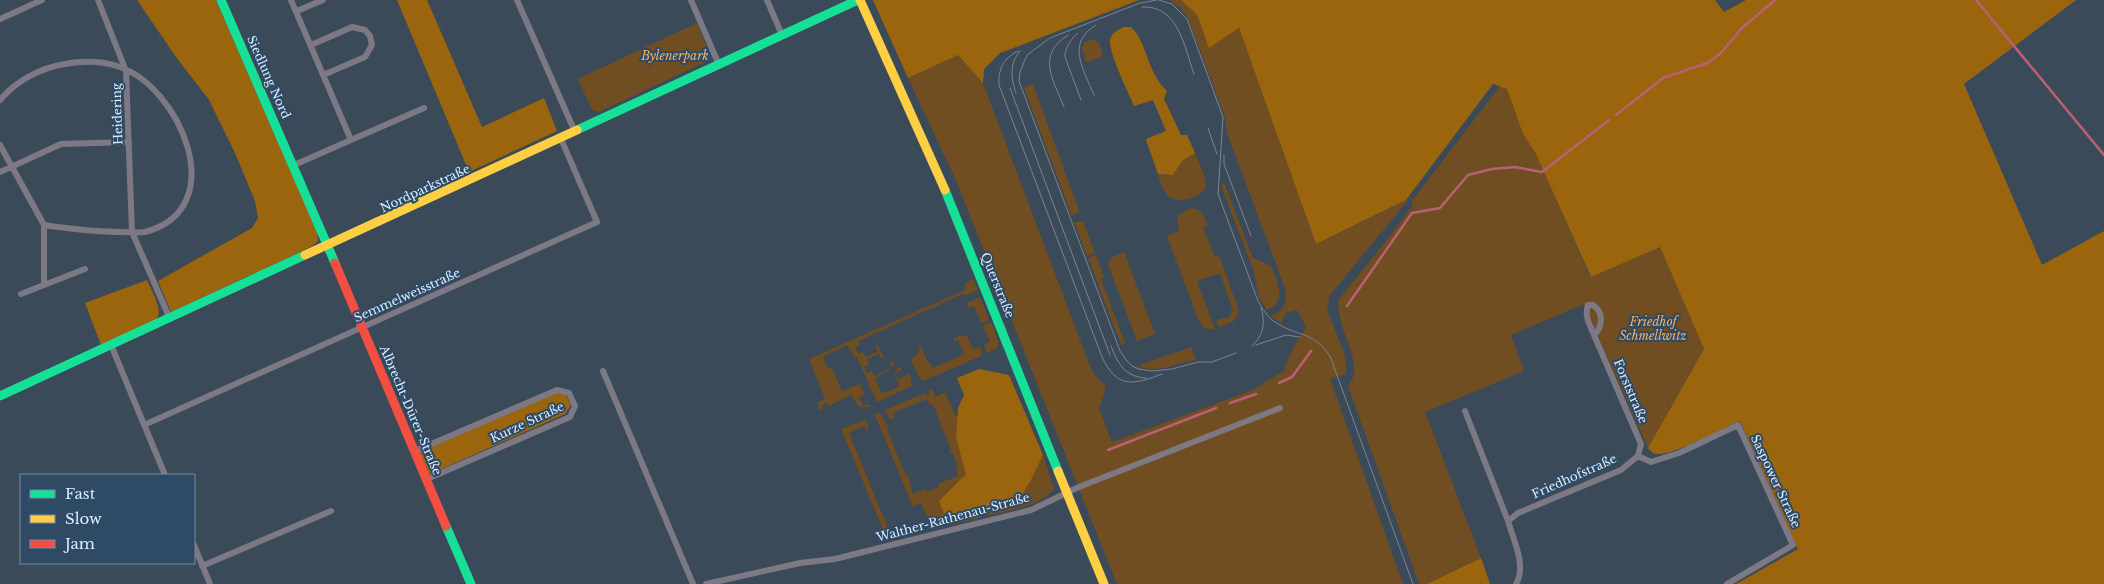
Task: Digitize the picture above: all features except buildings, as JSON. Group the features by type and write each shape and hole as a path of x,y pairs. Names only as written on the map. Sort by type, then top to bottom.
{"street":[{"path":"0,19 42,0"},
{"name":"Heidering","path":"98,0 126,70 132,232 170,319"},
{"name":"Siedlung Nord","path":"221,0 294,165 327,247"},
{"path":"292,0 351,140"},
{"path":"297,11 323,0"},
{"path":"517,0 575,132"},
{"path":"690,0 718,65"},
{"path":"767,0 782,35"},
{"name":"Nordparkstraße","path":"0,396 327,247 859,0"},
{"name":"Querstraße","path":"859,0 944,187 1104,584"},
{"path":"311,45 352,28 365,30 370,36 372,46 365,57 324,75"},
{"path":"0,100 34,73 52,66 72,63 96,63 117,66 145,82 165,102 183,135 193,175 188,199 178,212 156,228 143,232 88,232 44,225"},
{"path":"294,165 424,108"},
{"name":"Semmelweisstraße","path":"144,425 597,222 560,139"},
{"path":"0,172 61,144 129,142"},
{"path":"0,145 44,225 44,285"},
{"name":"Albrecht-Dürer-Straße","path":"327,247 471,584"},
{"path":"21,294 85,269"},
{"name":"Forststraße","path":"1594,335 1642,444 1638,456"},
{"path":"111,345 165,474"},
{"path":"603,372 693,584"},
{"name":"Kurze Straße","path":"415,451 557,390 569,392 575,406 570,417 427,479"},
{"name":"Walther-Rathenau-Straße","path":"706,584 800,563 835,559 1031,510 1068,492 1280,408"},
{"path":"1465,411 1508,521 1520,563 1521,571 1516,584"},
{"name":"Saspower Straße","path":"1638,456 1651,462 1680,453 1738,425 1793,545 1727,584"},
{"name":"Friedhofstraße","path":"1508,521 1518,513 1620,470 1638,456"},
{"path":"202,566 332,511"},
{"path":"195,548 210,584"}],"green space":[{"path":"1169,0 1181,0 1197,15 1209,47 1239,28 1316,244 1409,199 1330,295 1327,310 1346,358 1346,374 1330,379 1403,584 1117,584 955,178 908,78 958,55 983,83 1091,369 1106,386 1099,409 1112,442 1253,390 1284,371 1291,352 1306,327 1297,310 1286,313 1281,323 1271,316 1282,309 1284,305 1286,298 1285,288 1227,133 1225,117 1188,18 1180,7"},
{"name":"Bylenerpark","path":"697,23 710,56 707,61 599,112 592,110 578,79"},
{"path":"1091,39 1099,43 1103,54 1101,57 1086,62 1082,48 1085,42"},
{"path":"1033,84 1079,211 1072,216 1024,88"},
{"name":"Friedhof Schmellwitz","path":"1500,86 1507,89 1523,134 1535,151 1590,277 1660,247 1704,349 1648,448 1584,304 1511,335 1524,371 1425,412 1481,558 1427,584 1419,584 1348,386 1353,377 1353,356 1341,322 1339,299 1387,240 1413,205 1411,202"},
{"path":"1195,153 1205,179 1205,188 1192,198 1181,200 1171,198 1164,190 1158,174 1173,175 1183,160"},
{"path":"1222,183 1225,185 1253,258 1271,266 1276,278 1279,297 1277,302 1267,310 1259,298 1254,272 1222,188"},
{"path":"1191,208 1201,212 1204,217 1208,227 1203,226 1214,255 1220,258 1239,311 1234,321 1219,327 1216,322 1219,319 1228,318 1233,311 1220,273 1197,281 1215,329 1205,327 1198,319 1167,236 1179,231 1177,222 1179,214"},
{"path":"1083,221 1095,253 1087,256 1074,222"},
{"path":"1124,252 1155,334 1137,341 1108,264 1111,258"},
{"path":"1096,255 1104,277 1101,279 1125,343 1121,345 1088,258"},
{"path":"973,279 978,290 967,295 963,294 858,341 860,345 855,347 858,354 863,352 866,357 878,351 875,346 878,345 884,358 882,359 879,354 867,359 869,364 864,367 867,373 872,371 875,376 892,368 875,378 882,394 900,386 894,374 898,368 901,368 901,370 895,373 898,379 910,374 912,386 877,402 857,357 854,358 848,345 823,356 828,369 832,368 842,391 860,384 865,394 859,397 863,406 869,404 870,407 859,407 851,395 829,406 827,403 822,405 823,409 820,410 817,403 825,399 810,361 811,358 965,290 965,283"},
{"path":"980,297 989,320 981,323 974,306 969,308 967,303"},
{"path":"991,322 999,343 996,349 987,353 984,345 990,341 983,326"},
{"path":"961,335 962,337 967,335 973,349 981,348 981,356 924,381 920,379 911,360 920,348 922,348 928,363 930,362 933,368 964,354 958,340 954,342 953,339"},
{"path":"1191,347 1196,360 1152,369 1137,366"},
{"path":"941,385 958,420 956,438 966,473 944,513 971,520 932,529 921,503 913,507 875,415 879,412 889,428 887,430 906,476 908,474 913,494 925,489 926,492 939,487 938,484 958,476 956,470 958,467 953,454 949,452 951,449 943,429 939,427 941,425 934,406 929,404 927,399 893,413 894,419 889,418 885,410 925,393 926,396 930,394 928,391 932,389 935,397 944,393"},
{"path":"865,420 868,424 868,430 866,431 864,426 849,433 892,538 887,539 841,429"},
{"path":"1043,455 1054,489 1040,500 1031,504 986,516 1001,500 1031,480"}],"shaded area":[{"path":"137,0 216,0 317,232 318,241 311,247 171,312 158,281 252,228 258,218 255,201 235,153 209,100 176,57"},
{"path":"397,0 427,0 482,127 544,98 557,131 469,172"},
{"path":"873,0 1139,0 1000,53 984,69 983,83 958,55 908,78"},
{"path":"1181,0 1715,0 1724,12 1746,0 2076,0 1964,84 2042,265 2104,231 2104,584 1736,584 1798,549 1740,421 1674,451 1656,454 1648,448 1704,349 1660,247 1591,277 1535,152 1523,134 1507,89 1493,84 1406,200 1316,244 1239,28 1209,48 1197,15"},
{"path":"1124,27 1131,27 1141,41 1155,75 1167,91 1164,99 1181,135 1187,135 1195,153 1183,160 1173,175 1158,174 1146,140 1166,131 1153,100 1134,106 1112,53 1110,46 1111,37"},
{"path":"147,280 159,312 155,322 101,345 85,303"},
{"path":"979,369 1009,375 1043,455 1019,499 1001,500 981,517 970,519 944,513 939,501 966,474 956,438 958,408 964,395 957,378"},
{"path":"556,393 566,395 571,405 565,414 428,475 419,452"},
{"path":"1481,558 1490,584 1427,584"}],"waterway":[{"path":"1616,115 1663,78 1707,63 1720,54 1742,28 1775,0"},
{"path":"1976,0 2104,155"},
{"path":"1347,306 1412,213 1440,208 1468,175 1492,169 1515,167 1542,172 1609,120"},
{"path":"1279,383 1292,377 1311,351"},
{"path":"1230,403 1256,394"},
{"path":"1108,450 1216,408"}],"tram line":[{"path":"1157,0 1140,3 1050,38 1027,55 1020,72 1019,81 1120,351 1126,360 1132,366 1139,369 1152,371 1172,369 1198,362 1212,362 1236,353"},
{"path":"1159,0 1172,4 1187,19 1223,117 1218,194 1258,301 1272,320 1317,342 1330,356 1413,584"},
{"path":"1142,7 1154,8 1172,20 1183,40 1194,74"},
{"path":"1094,95 1082,67 1079,48 1081,40 1096,25"},
{"path":"1078,33 1069,44 1065,57 1081,100"},
{"path":"1064,107 1052,77 1050,59 1052,51 1068,35"},
{"path":"1018,51 1003,64 999,85 1102,357 1114,375 1127,382 1134,382 1162,374"},
{"path":"1016,93 1012,71 1014,61 1020,51"},
{"path":"1010,88 1110,355"},
{"path":"1208,128 1217,154"},
{"path":"1224,155 1224,164 1251,236"},
{"path":"1252,346 1261,334 1263,324 1261,308"},
{"path":"1256,345 1286,335 1300,337"},
{"path":"1111,346 1123,368 1133,375 1146,378"}],"traffic: fast":[{"path":"221,0 335,263"},
{"path":"577,130 858,0"},
{"path":"945,190 1058,471"},
{"path":"0,396 305,255"},
{"path":"446,526 471,584"}],"traffic: slow":[{"path":"860,0 945,190"},
{"path":"305,255 577,130"},
{"path":"1058,471 1104,584"}],"traffic: jam":[{"path":"335,263 446,526"}]}
